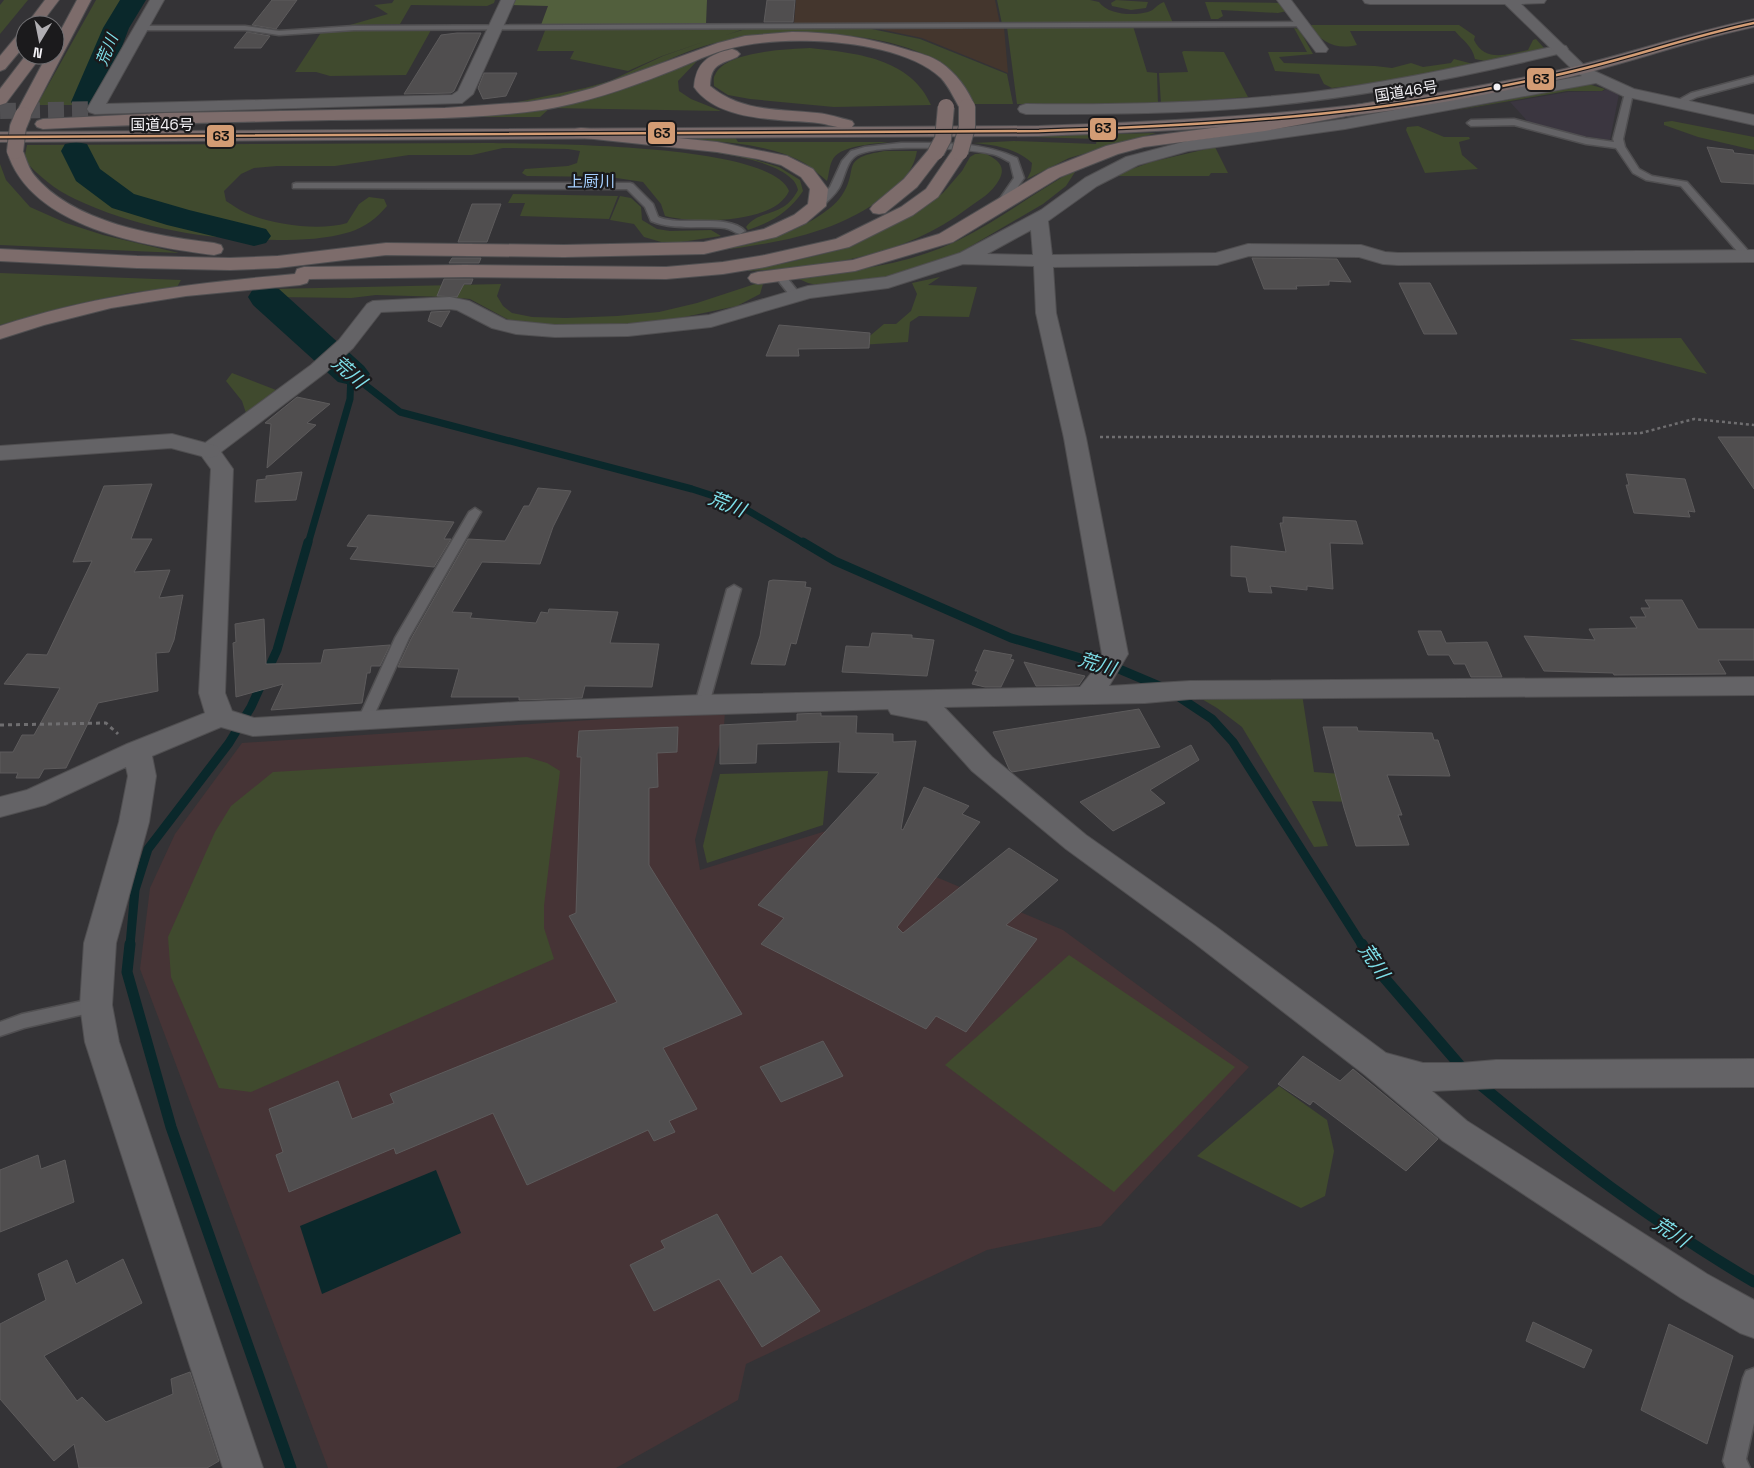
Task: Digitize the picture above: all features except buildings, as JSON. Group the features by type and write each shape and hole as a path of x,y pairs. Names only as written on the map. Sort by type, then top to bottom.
{"highway":[{"path":"41,15 52,0"},
{"path":"64,15 75,0"},
{"path":"43,124 165,118 454,113 534,107 608,90 724,46 774,38 798,38 840,39 870,43 919,58 937,67 952,80 962,94 966,107 967,128 960,152 946,175 932,193 907,211 842,243 765,261 723,268 666,273 646,262 559,254 320,257 251,253 196,247 153,239 120,230 72,212 38,189 27,178 15,151 18,127 84,0"},
{"name":"国道46号","path":"0,137 1048,131 1180,126 1373,107 1481,90 1571,59 1661,34 1754,13"},
{"name":"国道46号","path":"0,124 846,124 1108,120 1255,111 1410,91 1571,59 1677,42 1754,23"},
{"path":"0,255 136,262 230,264 278,262 320,257 365,263 689,262 756,254 792,246 847,227 890,202 922,172 943,139 941,96 920,71 905,62 858,49 818,45 774,46 737,52 710,64 703,72 702,87 710,95 725,104 766,114 819,118 846,124"},
{"path":"0,66 15,47"},
{"path":"0,100 26,65"},
{"path":"646,262 666,281 706,281 787,275 855,265 946,238 1054,173 1112,150 1171,138 1264,126 1373,107"},
{"path":"0,265 114,271 355,273 403,277 560,279 586,272 646,262 770,233 800,219 817,206 819,189 807,173 787,161 717,147 581,133"},
{"path":"320,257 353,244 403,233 508,235 559,254"},
{"path":"353,244 508,235"},
{"path":"0,332 65,313 158,293 355,273"}],"street":[{"path":"157,0 95,109 456,100 465,94 508,0"},
{"path":"1284,0 1321,49"},
{"path":"1370,0 1540,0"},
{"path":"1510,1 1571,59 1597,78 1629,93 1754,120"},
{"path":"1026,109 1174,108 1280,100 1571,59"},
{"path":"209,451 318,369 346,344 374,308 380,304 462,305 499,324 516,328 555,331 628,330 711,321 808,292 888,282 963,259 1038,219 1091,182 1132,161 1178,149 1345,124 1597,78"},
{"path":"1038,219 1046,313 1075,438 1115,654 1100,678"},
{"path":"963,259 1043,261 1218,258 1248,250 1362,251 1383,258 1398,259 1752,258"},
{"path":"0,453 172,441 209,451 222,468 212,693 223,718"},
{"path":"0,808 35,798 136,751 223,718 253,727 364,722 519,711 853,699 1100,678 1145,694 1190,690 1754,686"},
{"path":"853,699 936,714 982,764 1076,842 1204,934 1378,1065 1455,1131 1694,1286 1754,1320"},
{"path":"136,751 142,776 134,822 100,943 96,1005 105,1051 243,1468"},
{"path":"1378,1065 1423,1077 1754,1073"}],"lane":[{"path":"141,28 245,28 279,32 354,28 1303,24"},
{"path":"1677,103 1694,95 1754,79"},
{"path":"1629,93 1618,139 1620,146 1636,171 1649,178 1684,184 1752,258"},
{"path":"1471,123 1514,122 1586,141 1620,146"},
{"path":"817,206 832,192 841,175 844,164 855,153 879,147 974,147 996,151 1014,160 1019,178 999,207"},
{"path":"296,186 630,186 650,206 654,219 668,224 727,225 737,227 740,231"},
{"path":"784,281 796,296"},
{"path":"364,722 402,638 475,512"},
{"path":"702,704 734,589"},
{"path":"0,1029 22,1021 96,1005"},
{"path":"1739,1468 1734,1461 1754,1378"}],"path":[{"path":"1075,438 1558,436 1641,433 1694,419 1754,425"},
{"path":"0,725 106,723 136,751"}],"shaded area":[{"path":"796,0 995,0 1000,24 794,24"},
{"path":"870,27 1004,27 1008,73 922,38"},
{"path":"1606,89 1619,94 1610,140 1575,135 1530,124 1510,102 1568,92 1603,91"},
{"path":"725,711 724,726 695,840 700,870 826,831 1063,930 1249,1067 1101,1226 987,1250 746,1364 738,1400 616,1468 328,1468 140,969 150,888 175,834 242,743"}],"green space":[{"path":"4,0 28,0 0,34 0,5"},
{"path":"96,0 125,0 105,38 78,105 37,105 59,65 65,65 65,55"},
{"path":"394,0 495,0 494,3 487,6 411,5 400,24 350,25 388,14 374,5 392,3"},
{"path":"512,0 707,0 706,24 541,25 548,6 510,5"},
{"path":"997,0 1090,0 1099,2 1108,10 1129,14 1148,12 1164,2 1173,23 1002,24"},
{"path":"1116,0 1148,2 1146,8 1131,10 1112,6 1111,3"},
{"path":"1205,2 1282,3 1287,11 1278,13 1221,10 1223,16 1218,19 1211,19"},
{"path":"1459,25 1475,36 1474,40 1484,52 1491,54 1505,55 1528,50 1533,40 1536,39 1544,48 1540,51 1490,62 1475,59 1469,47 1455,31 1350,31 1357,45 1342,47 1330,44 1319,37 1310,26"},
{"path":"1133,26 1147,72 1157,73 1158,104 1017,104 1007,27"},
{"path":"862,27 920,39 1007,74 1013,104 973,104 957,78 931,58 898,45 861,37 822,34 783,34 719,42 703,46 599,88 556,98 513,103 610,81 663,56 706,41 662,56 628,71 570,59 574,51 537,51 546,28 747,28 726,35 749,28"},
{"path":"1294,28 1299,29 1313,54 1279,57 1284,63 1392,68 1411,63 1423,67 1451,63 1454,59 1473,64 1383,82 1332,88 1324,84 1319,74 1275,71 1268,52 1307,52"},
{"path":"431,30 406,75 330,76 316,72 295,72 322,31"},
{"path":"810,48 863,56 896,68 910,77 922,89 931,105 834,107 750,99 728,95 714,86 714,76 721,67 743,56 788,49"},
{"path":"1182,52 1224,52 1248,97 1161,104 1159,73 1188,72"},
{"path":"698,60 678,81 679,91 691,99 721,111 550,108 540,117 449,117 532,111"},
{"path":"1588,84 1605,89 1602,91 1567,91 1452,111"},
{"path":"1672,121 1754,137 1754,150 1698,137 1664,125 1664,122"},
{"path":"1418,126 1444,137 1469,137 1470,139 1459,142 1462,155 1478,169 1425,173 1406,130 1407,127"},
{"path":"1156,133 1069,158 1027,179 1032,163 1026,158 1005,148 973,143 1014,141 1096,144 1097,139 1029,136"},
{"path":"735,137 738,142 890,142 858,146 841,152 832,161 827,181 806,164 772,150 734,143 658,138"},
{"path":"489,143 601,146 651,149 700,155 742,163 773,175 789,191 781,202 768,210 752,216 733,219 695,220 665,216 661,204 643,182 610,177 527,176 522,173 525,169 568,166 577,163 580,151 568,149 503,148 472,155 409,155 335,166 277,166 254,168 241,174 224,191 226,201 246,213 269,221 310,227 347,223 359,204 369,197 384,199 387,206 366,225 355,230 323,238 278,240 226,238 174,231 124,218 99,209 68,195 47,182 24,160 27,145"},
{"path":"669,147 733,153 779,167 800,180 803,191 792,205 779,215 748,230 746,227 752,221 779,209 792,199 798,190 793,180 769,165 752,160"},
{"path":"1215,147 1228,173 1211,173 1209,176 1113,176 1151,162"},
{"path":"884,151 917,151 909,172 893,189 874,204 832,226 809,234 715,251 775,237 804,225 833,205 842,196 855,161 861,157"},
{"path":"984,153 997,160 1002,171 993,189 941,226 913,240 884,250 824,264 729,272 786,263 851,247 914,214 943,193 962,171 970,157 975,154"},
{"path":"0,164 6,180 30,207 66,223 103,235 179,253 0,245"},
{"path":"1077,169 1066,186 1043,204 959,253 884,278 821,286 799,279 880,266 940,248 989,224"},
{"path":"513,194 618,196 609,219 520,216 525,203 508,203"},
{"path":"620,196 631,198 641,207 642,220 657,229 670,231 711,230 721,236 668,244 644,237 634,224 610,220"},
{"path":"0,273 181,280 177,287 129,293 68,306 0,325"},
{"path":"940,277 928,285 977,287 969,317 919,316 910,322 908,342 859,345 884,324 896,324 911,311 917,294 912,283"},
{"path":"758,283 763,284 760,294 737,306 670,320 615,325 545,325 509,320 470,299 376,295 351,298 275,297 272,289 501,284 497,296 503,306 512,313 532,317 566,318 659,312 697,303"},
{"path":"1681,338 1707,374 1569,339"},
{"path":"232,373 276,390 246,413 242,401 226,381"},
{"path":"1302,694 1314,772 1355,775 1357,802 1312,801 1328,846 1314,847 1242,727 1217,708 1195,695"},
{"path":"527,757 547,763 560,771 544,906 544,928 554,959 251,1092 219,1088 171,977 168,937 215,832 231,806 273,772"},
{"path":"828,771 823,825 707,863 703,846 720,774"},
{"path":"1069,955 1235,1067 1114,1192 945,1065"},
{"path":"1279,1086 1327,1120 1334,1151 1325,1196 1301,1208 1197,1156"}],"water":[{"path":"436,1170 461,1233 322,1294 300,1226"}],"waterway":[{"name":"荒川","path":"86,102 116,28 133,0"},
{"name":"荒川","path":"76,151 87,174 123,201 179,218 254,236"},
{"name":"荒川","path":"266,297 351,374"},
{"name":"荒川","path":"308,544 350,399 351,374 400,412 692,489 726,500 805,544"},
{"path":"130,945 135,890 148,849 229,743 251,707 277,650 308,542"},
{"name":"荒川","path":"803,542 835,561 1011,638 1119,669 1164,688"},
{"name":"荒川","path":"1176,695 1212,719 1233,742 1362,945"},
{"path":"130,944 127,972 171,1127 291,1468"},
{"name":"荒川","path":"1362,944 1381,974 1464,1070"},
{"name":"荒川","path":"1477,1082 1611,1188 1681,1237 1754,1282"}],"tunnel":[{"path":"0,111 95,109"}],"transit line":[{"name":"63","path":"0,137 1039,131 1262,120 1428,100 1545,78 1689,38 1754,23"}],"district":[{"name":"上厨川","path":"591,181"}]}
